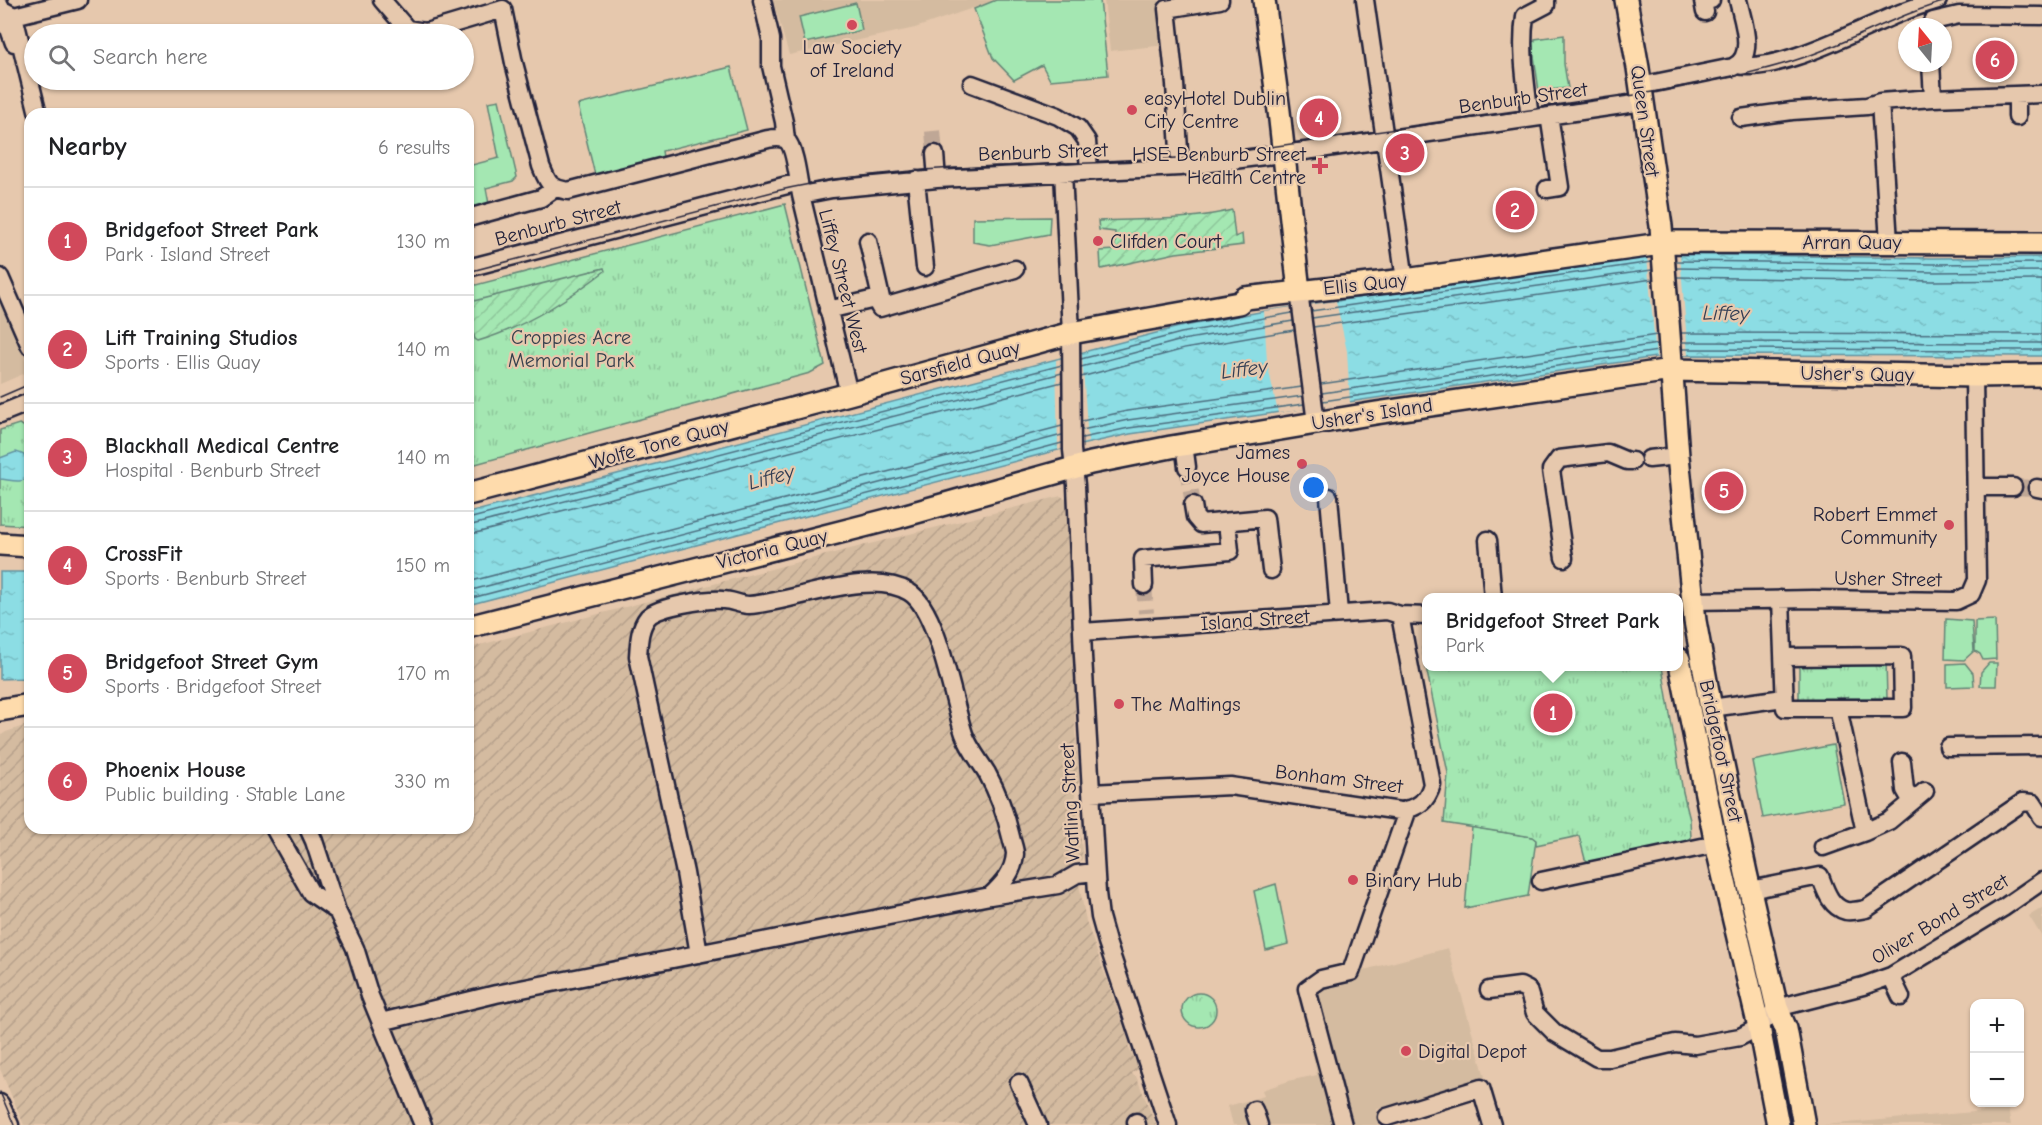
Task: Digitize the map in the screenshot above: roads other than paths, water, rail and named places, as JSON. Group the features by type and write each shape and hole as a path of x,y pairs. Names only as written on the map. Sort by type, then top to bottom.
{"main road":[{"path":"1264,0 1284,154 1299,298"},
{"name":"Queen Street","path":"1626,0 1642,94 1662,248 1671,364"},
{"name":"Arran Quay","path":"1662,248 1889,242 2042,243"},
{"name":"Ellis Quay","path":"1070,342 1239,303 1245,298 1299,298 1405,280 1662,248"},
{"name":"Sarsfield Quay","path":"849,394 1070,342"},
{"name":"Usher's Quay","path":"1671,364 1974,376 2042,375"},
{"name":"Usher's Island","path":"1073,458 1184,444 1315,415 1460,400 1671,364"},
{"name":"Bridgefoot Street","path":"1671,364 1686,601 1777,1008 1786,1029 1804,1125"},
{"name":"Wolfe Tone Quay","path":"474,492 849,394"},
{"name":"Victoria Quay","path":"474,625 899,517 1073,458"},
{"path":"1,545 24,546"},
{"name":"Bridgefoot Street","path":"1681,671 1716,844 1759,1027 1778,1125"},
{"path":"0,696 24,695"},
{"path":"0,710 24,706"}],"street":[{"path":"7,18 78,0"},
{"path":"382,0 403,24"},
{"name":"Liffey Street West","path":"762,0 771,39 771,66 786,140 790,144 849,394"},
{"path":"1180,167 1175,84 1167,9 1220,0"},
{"path":"1365,0 1382,132 1405,280"},
{"path":"1530,118 1523,28 1525,16 1546,5 1545,0"},
{"path":"1737,65 1745,55 1747,48 1738,0"},
{"path":"1932,1 1932,18"},
{"name":"Benburb Street","path":"474,266 799,185 832,189 937,178 1180,167 1284,154 1382,132 1549,115 1642,94 1737,65 1749,67 1809,51 1932,1"},
{"path":"0,5 7,18 24,71"},
{"path":"453,24 503,9 514,63 541,166 554,189"},
{"path":"1943,18 1959,15 2042,16"},
{"path":"1932,72 1933,98"},
{"path":"972,84 1058,116 1078,128 1087,141 1089,171"},
{"path":"30,90 36,108"},
{"path":"1741,118 1792,111 1867,106 1880,102 2042,94"},
{"path":"2017,95 2018,117"},
{"path":"1880,102 1889,242"},
{"path":"1547,189 1560,187 1549,115"},
{"path":"474,216 541,198 554,189 568,191 768,139 786,140"},
{"path":"935,154 937,178"},
{"name":"Watling Street","path":"1063,172 1073,458 1095,872 1100,917 1168,1125"},
{"path":"916,180 925,267"},
{"path":"868,241 883,307"},
{"path":"828,310 875,299 880,308 1015,269"},
{"path":"2,287 24,333"},
{"path":"1299,298 1315,415"},
{"name":"Usher Street","path":"1686,601 1813,599 1956,601 1971,594 1977,580 1974,376"},
{"path":"6,412 24,404"},
{"path":"6,412 24,416"},
{"path":"1184,444 1187,467"},
{"path":"1563,558 1551,470 1559,459 1608,453 1640,460 1678,456"},
{"path":"1976,487 2013,487"},
{"path":"1329,497 1339,613"},
{"path":"1193,505 1195,517 1201,524 1265,519 1271,570"},
{"path":"1144,585 1143,559 1230,551 1227,522"},
{"path":"1488,540 1492,593"},
{"path":"699,954 685,873 638,656 640,633 649,617 663,609 698,602 724,600 747,605 786,600 858,583 887,584 910,592 924,609 936,635 965,736 1006,815 1015,854 1005,881 990,896"},
{"path":"1781,599 1785,708 1903,708 1902,656 1784,657"},
{"name":"Island Street","path":"1082,632 1146,621 1387,610 1400,615 1422,616"},
{"name":"Bonham Street","path":"1091,793 1230,786 1295,801 1400,811 1417,807 1429,796 1432,784 1400,615"},
{"path":"1711,708 1784,698"},
{"path":"1838,708 1865,832"},
{"path":"1948,747 2042,746"},
{"path":"1823,847 1889,821 1919,797 1905,790 1902,762"},
{"path":"1750,890 1820,876 1834,904 1847,911 1866,909 2023,802 2033,803 2042,817"},
{"path":"1343,1125 1307,989 1321,979 1351,972 1408,809"},
{"path":"277,834 311,893 337,911"},
{"path":"313,834 337,911 355,948 370,996 423,1125"},
{"path":"1541,881 1716,844"},
{"path":"381,1023 496,994 990,896 1058,885 1077,874 1095,872"},
{"name":"Oliver Bond Street","path":"1777,1008 1863,986 1891,976 2003,908 2042,881"},
{"path":"1891,976 1901,997"},
{"path":"1489,990 1520,986 1527,990 1535,1013 1555,1033 1597,1058 1610,1058 1675,1043 1695,1045 1740,1037 1759,1027 1777,1008"},
{"path":"1019,1083 1038,1125"},
{"path":"1387,1117 1480,1088 1492,1125"},
{"path":"0,1102 10,1125"}],"water":[{"name":"Liffey","path":"1679,254 1933,258 2042,257 2042,356 1688,355 1656,357 1130,434 1058,450 474,603 474,511 1179,327 1265,311"},
{"path":"16,452 24,455 24,480 0,479 0,458"},
{"path":"0,572 24,572 24,678 0,679"}],"tunnel":[{"path":"933,131 935,154"},
{"path":"1187,467 1193,505"},
{"path":"2013,487 2037,488"},
{"path":"1144,585 1146,613"}],"tram line":[{"path":"474,270 776,191 828,181 931,170 1192,158 1642,94 1788,63 1914,12 1950,0"},
{"path":"0,397 24,387"},
{"path":"0,1092 14,1125"}],"place":[{"name":"Law Society of Ireland","path":"852,25"},
{"name":"Phoenix House","path":"1995,60"},
{"name":"easyHotel Dublin City Centre","path":"1132,110"},
{"name":"CrossFit","path":"1319,118"},
{"name":"Blackhall Medical Centre","path":"1405,153"},
{"name":"HSE Benburb Street Health Centre","path":"1320,166"},
{"name":"Lift Training Studios","path":"1515,210"},
{"name":"Clifden Court","path":"1098,241"},
{"name":"James Joyce House","path":"1302,464"},
{"name":"Bridgefoot Street Gym","path":"1724,491"},
{"name":"Robert Emmet Community","path":"1949,525"},
{"name":"The Maltings","path":"1119,704"},
{"name":"Bridgefoot Street Park","path":"1553,713"},
{"name":"Binary Hub","path":"1353,880"},
{"name":"Digital Depot","path":"1406,1051"}],"park label":[{"name":"Croppies Acre Memorial Park","path":"571,348"}]}
